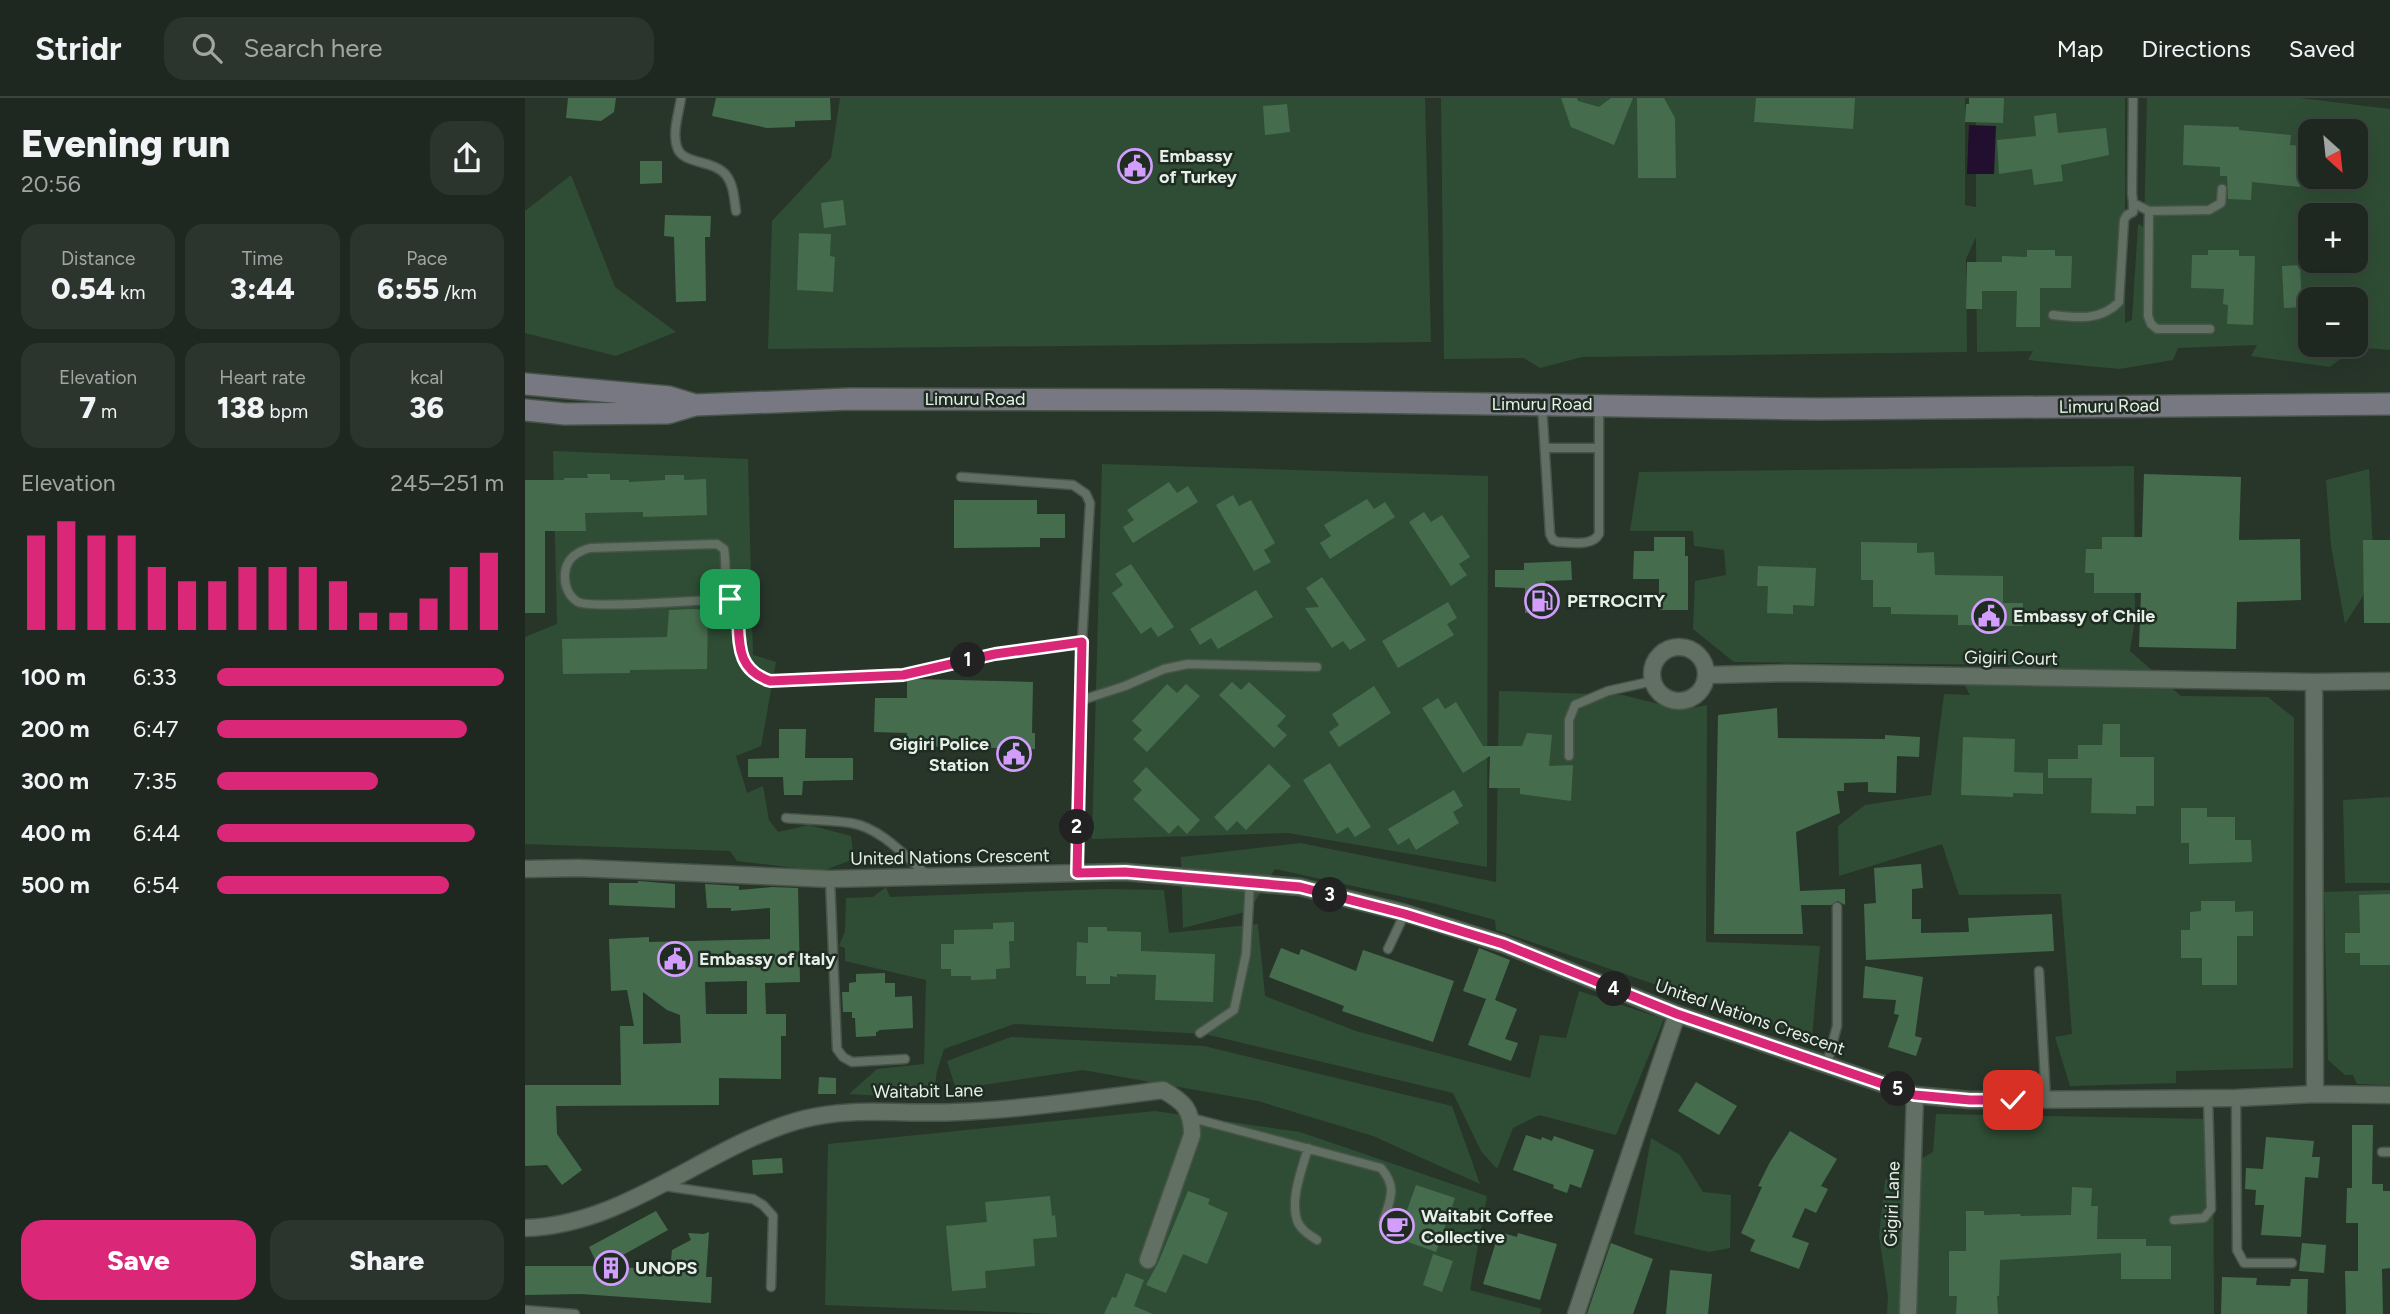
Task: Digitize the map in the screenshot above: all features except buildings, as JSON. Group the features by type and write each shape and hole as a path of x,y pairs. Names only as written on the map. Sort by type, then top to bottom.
{"main road":[{"name":"Limuru Road","path":"525,384 670,397 695,405"},
{"name":"Limuru Road","path":"525,410 565,414 668,413 695,405 849,399 1819,409 2390,404"}],"street":[{"path":"1677,646 1689,648 1699,654 1707,675 1704,686 1697,695 1686,701 1675,701 1664,697 1656,689 1652,667 1657,657 1677,646"},
{"name":"Gigiri Court","path":"1707,675 1790,673 2390,681"},
{"path":"2314,682 2315,1094"},
{"name":"United Nations Crescent","path":"525,869 579,868 830,878 1125,872 1300,887 1405,914 1503,944 1677,1014 1915,1095 1970,1100 2135,1100 2315,1094 2390,1095"},
{"path":"1576,1314 1677,1014"},
{"name":"Waitabit Lane","path":"525,1228 575,1222 661,1186 777,1128 835,1114 874,1111 957,1112 1163,1090 1181,1100 1192,1118"},
{"name":"Gigiri Lane","path":"1908,1314 1915,1095"},
{"path":"1148,1260 1192,1135 1192,1118"}],"lane":[{"path":"681,98 675,138 677,150 685,158 717,166 726,175 732,187 736,211"},
{"path":"2053,316 2086,319 2119,302 2124,220 2133,212 2133,98"},
{"path":"2133,204 2149,211 2210,210 2221,203 2222,189"},
{"path":"2149,211 2148,316 2151,324 2157,329 2210,329"},
{"path":"1542,405 1550,534 1553,540 1558,542 1591,542 1599,534 1599,405"},
{"path":"1545,448 1599,448"},
{"path":"961,477 1073,485 1086,494 1090,503 1082,642 1077,873"},
{"path":"730,599 579,603 570,596 566,588 566,566 572,557 590,548 717,544 724,549 726,589 730,599 737,605 741,655 758,677 770,681 903,675 995,654 1082,642"},
{"path":"1082,700 1125,686 1164,669 1188,664 1317,667"},
{"path":"1569,756 1569,720 1575,705 1608,691 1653,681"},
{"path":"786,818 853,823 891,844 927,875"},
{"path":"830,878 837,1049 843,1057 852,1062 905,1059"},
{"path":"1200,1032 1234,1010 1246,954 1250,882"},
{"path":"1826,1064 1837,1026 1837,907"},
{"path":"1388,949 1405,914"},
{"path":"2039,971 2046,1099"},
{"path":"2174,1220 2204,1218 2211,1209 2208,1098"},
{"path":"2236,1098 2239,1258 2252,1265 2292,1263"},
{"path":"1192,1118 1381,1168 1390,1178 1392,1193 1383,1222"},
{"path":"1308,1148 1296,1188 1297,1220 1304,1231 1317,1240"},
{"path":"661,1186 753,1199 764,1205 773,1216 771,1287"},
{"path":"525,1310 575,1314"}],"green space":[{"path":"840,98 1425,98 1431,342 768,349 772,221 831,158"},
{"path":"1441,98 1965,98 1965,205 1976,207 1976,98 2125,98 2125,323 2132,320 2138,224 2144,227 2147,98 2300,98 2390,109 2390,350 2368,348 2368,287 2298,287 2298,357 2343,357 2330,367 2251,356 2257,345 2178,348 2173,360 2119,369 2028,360 2033,351 1977,352 1976,237 1966,259 1967,352 1582,357 1540,368 1524,358 1444,359"},
{"path":"571,175 615,287 676,332 616,356 525,333 525,211"},
{"path":"553,451 748,459 753,655 776,662 761,746 736,756 747,793 763,786 769,820 778,832 809,825 851,836 854,859 822,871 737,861 730,851 525,844 525,637 557,624"},
{"path":"1102,464 1488,476 1487,867 1288,833 1092,839"},
{"path":"2134,466 2135,620 2130,651 2181,696 2268,697 2294,718 2293,1068 2176,1071 2176,1083 2070,1086 2055,1037 2072,1034 2061,894 1959,895 1942,844 1839,876 1838,826 1865,805 1931,795 1944,694 1970,695 1964,684 2015,665 1734,662 1693,629 1695,581 1726,575 1724,550 1694,546 1693,531 1630,531 1639,472"},
{"path":"2369,469 2373,551 2363,596 2345,624 2331,546 2326,480"},
{"path":"1499,691 1623,695 1682,710 1707,705 1706,942 1820,946 1812,1038 1496,930 1495,920 1436,904 1275,869 1249,911 1183,928 1181,857 1300,843 1496,882"},
{"path":"2390,797 2390,883 2345,883 2343,800"},
{"path":"886,887 890,897 1105,889 1164,890 1169,933 1258,924 1265,996 1356,1031 1530,1078 1540,1035 1566,1038 1579,991 1664,1019 1616,1135 1539,1115 1513,1128 1497,1169 1481,1151 1453,1093 1205,1034 1014,1024 944,1049 937,1071 933,1099 849,1094 877,1069 924,1064 926,980 845,961 845,948 839,946 845,931 846,898 873,897"},
{"path":"2390,890 2390,1085 2357,1084 2353,1075 2345,1075 2328,1060 2324,892"},
{"path":"1011,1037 1204,1046 1452,1106 1480,1184 1373,1136 1258,1101 1083,1070 956,1089 947,1061"},
{"path":"1155,1111 1300,1132 1487,1196 1470,1290 1542,1309 1540,1314 1053,1314 825,1305 828,1144"},
{"path":"1936,1114 2213,1119 2214,1314 1887,1314 1888,1296 1879,1236 1885,1180 1933,1152"},
{"path":"1651,1138 1680,1155 1703,1192 1731,1195 1730,1248 1709,1252 1634,1234"}],"shaded area":[{"path":"1969,125 1996,126 1994,174 1967,174"}],"place":[{"name":"Embassy of Turkey","path":"1135,166"},
{"name":"PETROCITY","path":"1542,601"},
{"name":"Embassy of Chile","path":"1989,616"},
{"name":"Gigiri Police Station","path":"1014,754"},
{"name":"Embassy of Italy","path":"675,959"},
{"name":"Waitabit Coffee Collective","path":"1397,1226"},
{"name":"UNOPS","path":"611,1268"}],"route":[{"path":"730,599 737,605 741,655 758,677 770,681 903,675 978,657 1082,642 1077,873 1125,872 1300,887 1405,914 1503,944 1677,1014 1915,1095 1970,1100 2013,1100"}]}
